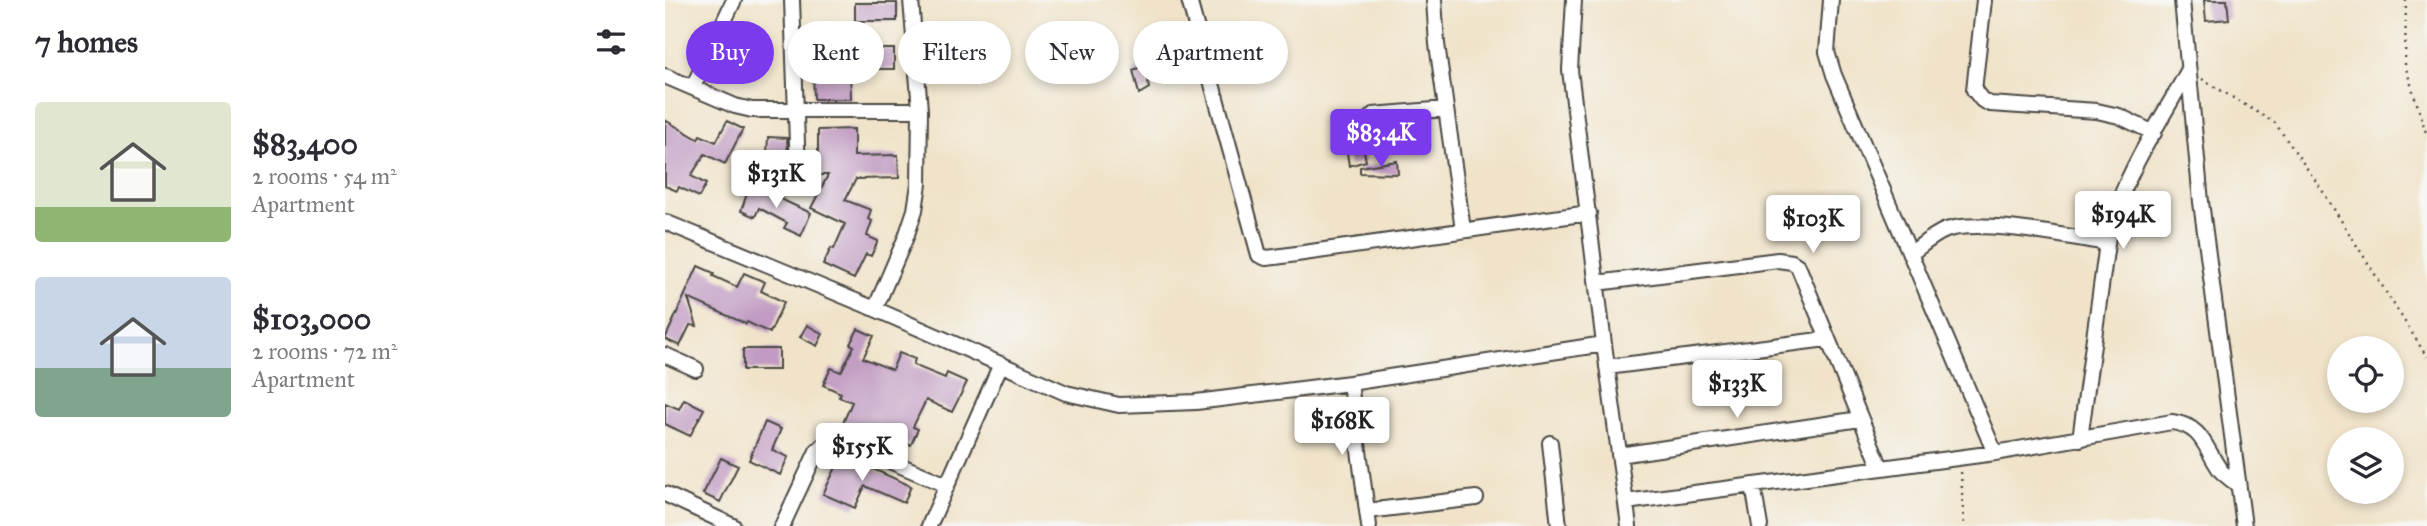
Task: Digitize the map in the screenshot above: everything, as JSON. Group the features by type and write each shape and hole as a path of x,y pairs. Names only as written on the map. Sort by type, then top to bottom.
{"street":[{"path":"692,87 734,0"},
{"path":"792,0 798,172"},
{"path":"875,309 906,237 915,210 919,184 920,110 911,0"},
{"path":"1189,0 1259,255 1266,258 1275,257 1589,214"},
{"path":"1434,0 1437,44 1463,230"},
{"path":"1574,0 1570,70 1629,526"},
{"path":"1831,0 1827,52 1831,64 1995,453"},
{"path":"1984,0 1974,90 1982,100 1990,104 2097,111 2119,116 2154,133"},
{"path":"2182,0 2201,202 2244,526"},
{"path":"2080,439 2107,243 2119,197 2133,167 2188,71"},
{"path":"665,76 735,106 752,110 920,110"},
{"path":"1359,139 1362,127 1373,115 1446,109"},
{"path":"665,222 875,309 1066,393 1119,405 1196,402 1350,383 1604,344"},
{"path":"1910,254 1943,231 1959,227 1983,226 2107,243"},
{"path":"1597,283 1777,260 1792,262 1798,266 1881,468"},
{"path":"1607,367 1826,339"},
{"path":"665,355 696,369"},
{"path":"929,526 1001,364"},
{"path":"1350,383 1368,519 1476,498"},
{"path":"1619,455 1860,419"},
{"path":"1626,502 1961,458 2172,422 2185,424 2196,432 2222,471 2238,485"},
{"path":"782,526 817,451 828,441 844,442 947,485"},
{"path":"1550,443 1559,526"},
{"path":"1753,485 1760,526"},
{"path":"665,494 733,526"}],"path":[{"path":"2406,0 2405,65 2427,136"},
{"path":"2188,71 2275,122 2321,187 2427,357"},
{"path":"1961,458 1964,526"}],"building":[{"path":"2204,0 2227,0 2229,19 2206,21"},
{"path":"855,3 897,3 897,21 855,21"},
{"path":"884,49 894,49 894,69 884,69"},
{"path":"813,84 850,84 851,99 814,99"},
{"path":"1136,84 1148,84 1149,88 1139,94"},
{"path":"665,120 698,139 700,135 716,142 727,121 743,129 725,164 705,154 691,176 706,184 699,197 679,187 677,191 665,186"},
{"path":"854,129 854,156 898,155 899,178 856,179 845,200 871,210 868,219 872,221 867,236 878,241 871,256 866,254 854,279 823,265 831,248 834,249 845,224 811,208 828,175 815,175 818,130"},
{"path":"768,137 787,138 789,174 766,173"},
{"path":"1364,151 1366,161 1349,166 1347,153"},
{"path":"1397,161 1398,174 1360,173 1360,167"},
{"path":"750,185 811,213 801,236 784,228 787,223 759,208 755,217 741,211"},
{"path":"698,266 737,287 744,273 765,282 761,291 784,302 770,333 688,298 697,326 690,325 680,346 665,339"},
{"path":"807,325 823,334 817,346 800,337"},
{"path":"858,329 874,336 863,358 892,370 899,353 915,359 913,365 945,378 947,373 967,382 952,412 926,400 913,427 918,429 911,445 862,426 860,430 843,423 852,402 839,397 841,393 823,385 831,368 841,372 854,346 850,344"},
{"path":"743,349 779,349 779,370 743,370"},
{"path":"684,399 704,409 690,436 665,424 665,403 679,409"},
{"path":"765,422 781,429 772,450 788,457 780,475 749,460"},
{"path":"842,455 911,486 904,503 865,486 855,508 823,494"},
{"path":"721,458 738,466 720,502 703,494"}]}
